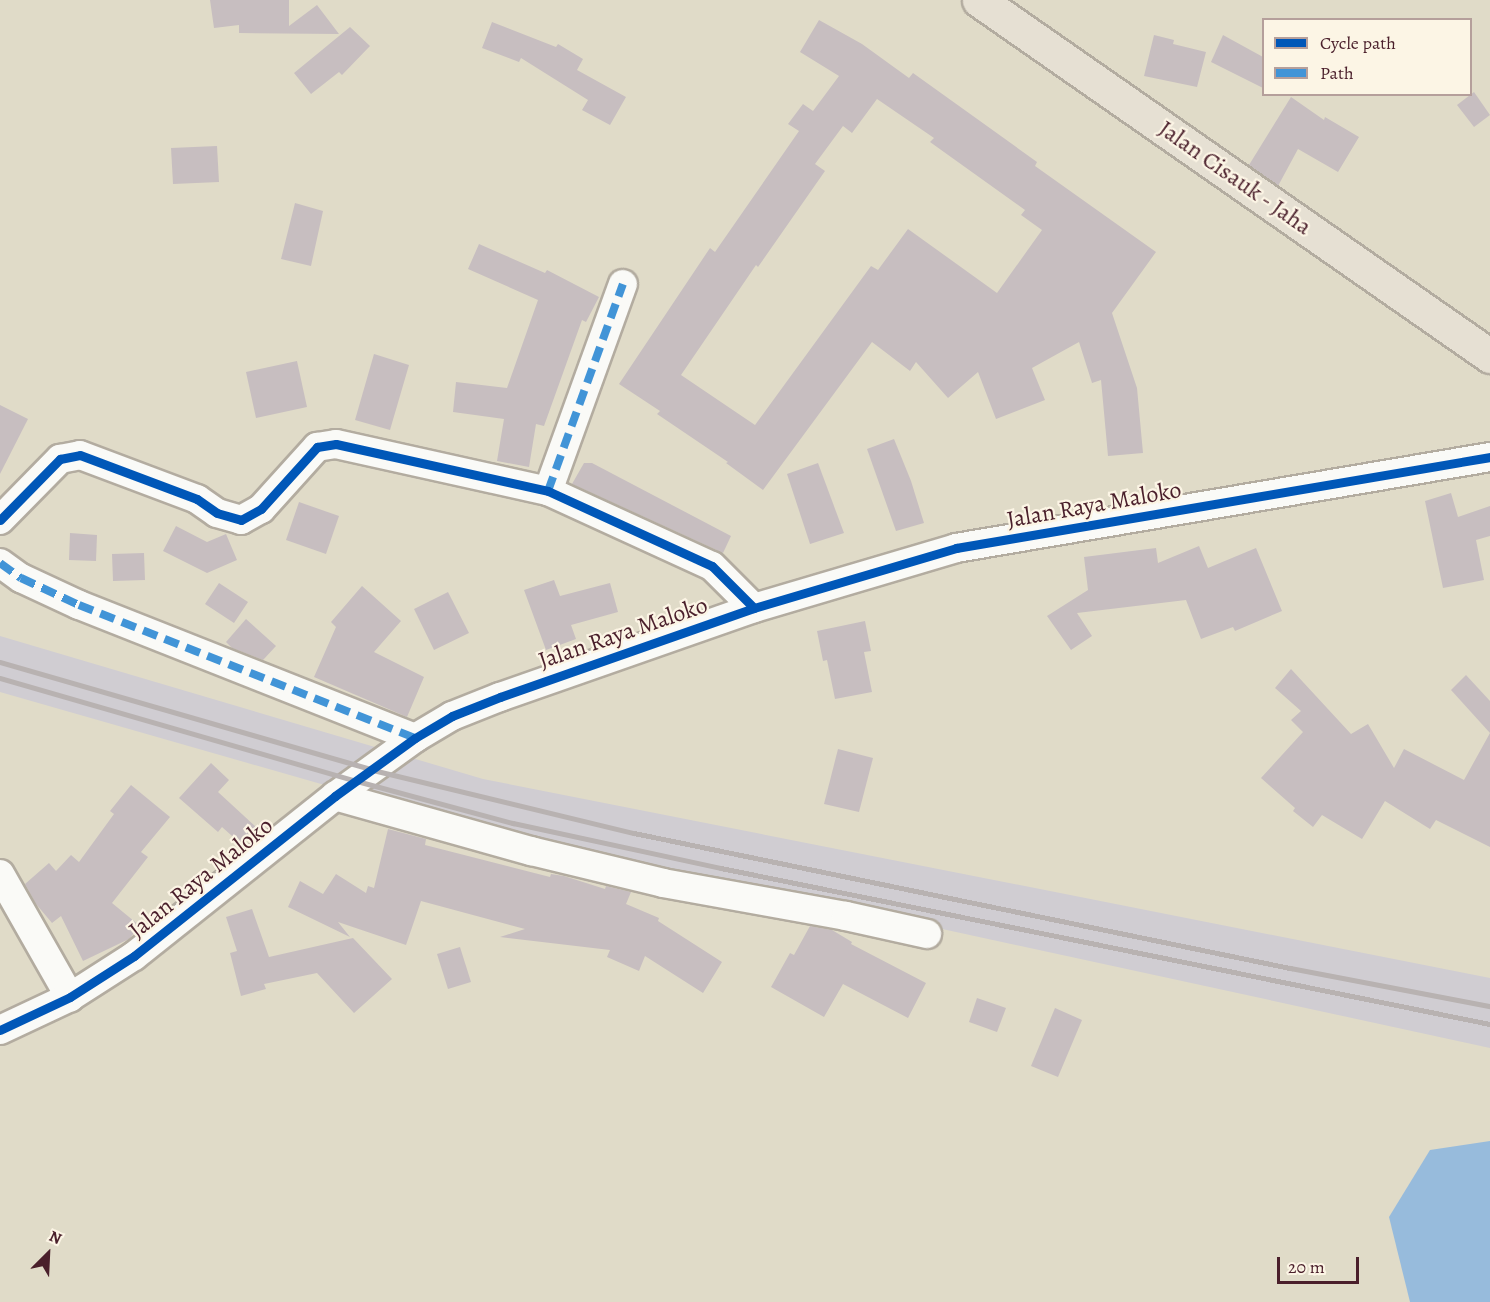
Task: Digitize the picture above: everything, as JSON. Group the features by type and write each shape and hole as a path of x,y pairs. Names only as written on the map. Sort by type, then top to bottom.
{"main road":[{"name":"Jalan Cisauk - Jaha","path":"979,0 1490,356"}],"street":[{"path":"548,491 623,284"},
{"path":"0,520 60,459 80,455 197,499 217,513 241,520 261,509 317,447 336,444 548,491 712,566 753,608"},
{"name":"Jalan Raya Maloko","path":"0,1030 70,997 134,956 335,796 415,738 452,716 500,697 753,608 956,548 1490,457"},
{"path":"0,563 21,578 79,605 415,738"},
{"path":"335,796 531,851 663,883 846,916 927,934"},
{"path":"0,874 70,997"}],"shaded area":[{"path":"0,636 483,779 1490,978 1490,1048 464,825 0,692"}],"water":[{"path":"1490,1141 1490,1302 1410,1302 1389,1217 1430,1150"}],"building":[{"path":"210,0 289,0 289,26 317,5 339,34 239,33 239,25 214,28"},
{"path":"819,20 862,44 909,78 913,73 1037,162 1035,166 1156,252 1112,313 1137,388 1143,453 1108,456 1101,380 1092,383 1079,342 1032,368 1045,400 996,419 978,372 948,398 916,362 910,371 872,342 763,490 726,463 728,462 657,414 660,411 619,384 710,248 715,252 799,131 788,124 803,104 813,111 839,76 800,52","holes":["877,99 934,138 930,142 1025,210 1021,215 1042,230 997,293 908,229 878,270 871,266 755,425 681,375 756,265 758,267 825,171 815,164 843,126 852,133"]},
{"path":"492,22 556,47 558,44 583,59 577,70 626,97 610,125 582,110 588,100 521,58 519,62 482,48"},
{"path":"350,27 370,46 342,75 339,72 311,94 294,73"},
{"path":"1154,35 1174,40 1173,44 1206,52 1197,87 1144,76"},
{"path":"1223,35 1262,56 1262,88 1211,62"},
{"path":"1474,92 1490,115 1474,127 1457,105 1472,96"},
{"path":"1291,97 1324,120 1325,117 1359,137 1338,172 1298,149 1278,186 1249,165"},
{"path":"217,146 219,182 173,184 171,148"},
{"path":"295,203 323,211 311,266 281,259"},
{"path":"479,244 545,273 547,270 599,297 586,322 582,320 544,426 536,424 529,467 497,461 504,419 453,412 456,382 507,388 538,300 468,269"},
{"path":"374,354 409,365 390,430 355,420"},
{"path":"297,361 307,407 256,418 246,372"},
{"path":"0,405 28,419 0,474"},
{"path":"894,439 911,481 924,523 896,531 867,449"},
{"path":"584,463 592,463 731,536 723,553 572,484"},
{"path":"818,463 844,533 810,544 787,474"},
{"path":"1451,493 1458,517 1490,506 1490,536 1476,540 1484,580 1443,588 1425,501"},
{"path":"299,502 339,516 326,554 286,540"},
{"path":"176,526 207,542 226,534 237,560 207,573 163,551"},
{"path":"70,533 97,535 96,561 69,560"},
{"path":"1199,546 1208,568 1256,548 1282,611 1235,631 1233,627 1201,639 1186,600 1077,613 1092,636 1071,650 1047,616 1088,590 1084,557 1156,548 1158,563"},
{"path":"144,553 145,580 113,581 112,554"},
{"path":"554,580 560,596 610,583 618,612 571,625 576,639 546,650 524,590"},
{"path":"219,583 248,602 234,623 205,604"},
{"path":"362,586 401,621 374,652 424,677 407,717 314,677 336,627 331,622"},
{"path":"448,592 469,633 434,650 414,609"},
{"path":"246,619 276,646 263,660 232,648 226,642"},
{"path":"865,621 871,651 864,652 872,692 835,699 827,660 823,661 817,631"},
{"path":"1291,669 1351,734 1368,724 1394,768 1404,749 1464,780 1490,733 1490,847 1436,820 1430,829 1385,801 1362,839 1322,815 1313,827 1293,811 1295,808 1261,778 1303,732 1291,720 1301,711 1275,688"},
{"path":"1466,675 1490,701 1490,733 1451,690"},
{"path":"838,749 873,758 859,812 824,804"},
{"path":"211,763 229,780 218,792 256,827 241,844 222,827 218,832 179,798"},
{"path":"131,785 170,817 141,852 148,857 112,903 140,926 129,939 83,961 61,916 52,923 36,904 25,884 49,863 56,871 71,855 79,862 114,814 110,811"},
{"path":"388,829 426,839 425,845 550,877 551,874 564,876 605,889 606,886 631,892 626,904 659,918 658,921 722,962 703,993 645,956 639,971 607,957 610,950 500,937 525,929 421,901 406,945 338,922 350,937 288,907 300,881 323,894 336,874 366,893 368,886 374,888"},
{"path":"252,909 269,957 353,938 392,979 354,1013 317,973 264,984 266,989 241,996 230,953 237,951 226,917"},
{"path":"810,926 832,930 852,942 851,944 926,983 908,1018 843,984 824,1017 771,987 790,953 794,955"},
{"path":"460,947 471,982 448,989 437,954"},
{"path":"977,998 1006,1008 997,1032 969,1022"},
{"path":"1055,1008 1082,1020 1058,1077 1031,1066"}],"railway":[{"path":"0,662 373,770 634,833 1290,968 1490,1006"},
{"path":"0,678 357,781 513,823 721,868 1490,1024"}],"marked path":[{"path":"548,491 623,284"},
{"path":"0,563 21,578 79,605 415,738"}],"cycle path":[{"path":"0,520 60,459 80,455 197,499 217,513 241,520 261,509 317,447 336,444 548,491 712,566 754,608"},
{"path":"0,1030 70,997 134,956 335,796 415,738 452,716 500,697 754,608 956,548 1490,457"}]}
